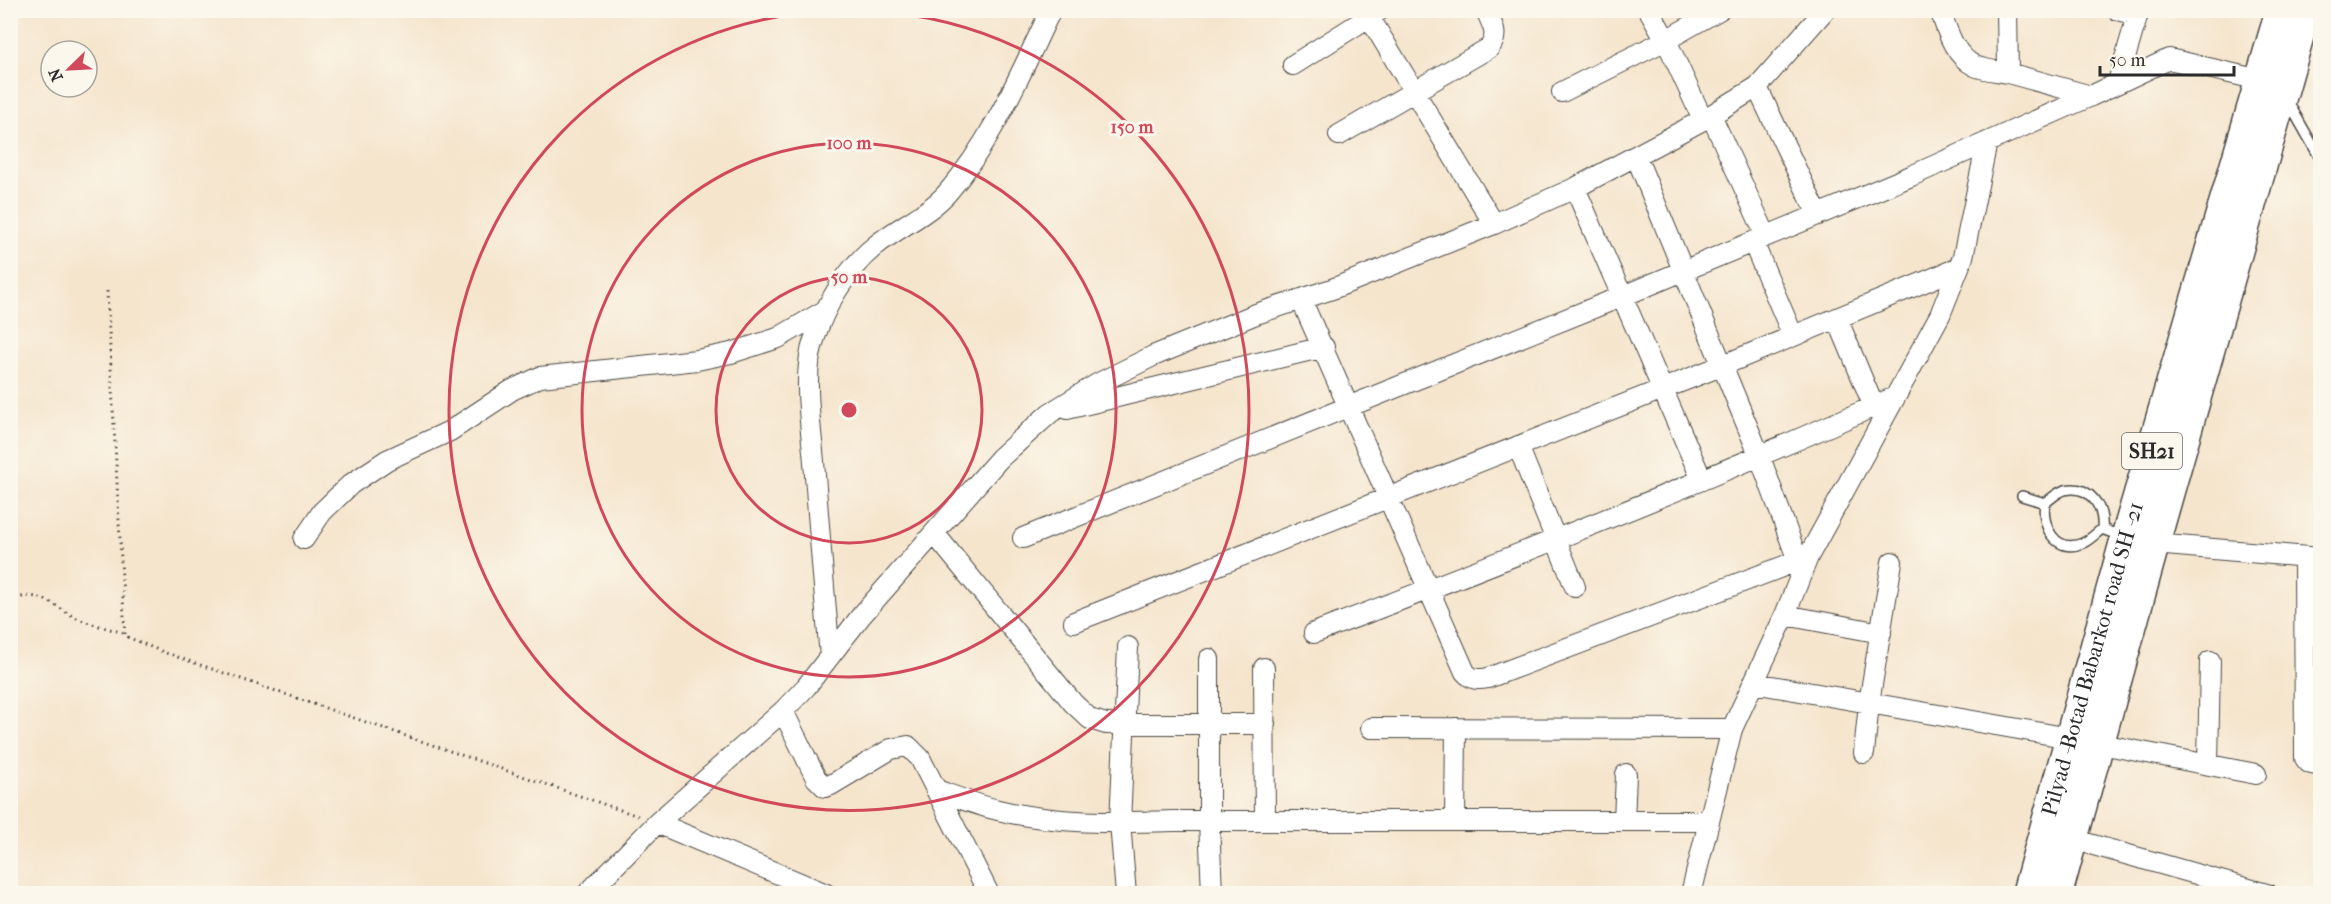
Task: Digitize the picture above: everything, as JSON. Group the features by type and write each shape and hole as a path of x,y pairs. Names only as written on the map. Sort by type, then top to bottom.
{"main road":[{"name":"Pilyad -Botad Babarkot road SH -21","path":"2271,86 2281,10"},
{"name":"Pilyad -Botad Babarkot road SH -21","path":"2057,894 2072,839 2084,741 2127,537 2271,86 2306,10"},
{"name":"Pilyad -Botad Babarkot road SH -21","path":"2027,894 2084,741"}],"street":[{"path":"830,656 808,386 813,341 826,310 852,271 874,246 946,194 965,171 991,128 1051,10"},
{"path":"1339,135 1489,48 1495,41 1496,33 1486,10"},
{"path":"1649,10 1707,118 1759,239 1793,336"},
{"path":"587,894 657,823 783,711 806,687 861,616 1000,458 1050,412 1097,384 1153,356 1256,314 1301,299 1494,224 1575,188 1707,118 1757,87 1825,10"},
{"path":"1940,10 1950,36 1961,55 1975,66 2091,96"},
{"path":"2007,10 2008,73"},
{"path":"2117,10 2138,13 2118,82"},
{"path":"1562,92 1666,40 1716,11"},
{"path":"1293,65 1372,13 1414,91 1494,224"},
{"path":"1023,537 1623,296 1987,142 2169,59 2271,86"},
{"path":"1757,87 1818,214"},
{"path":"1691,894 1732,729 1785,615 1803,559 1940,315 1963,257 1987,142"},
{"path":"1636,156 1721,366 1803,559"},
{"path":"1575,188 1702,480"},
{"path":"1074,622 1721,366 1958,268"},
{"path":"1301,299 1465,672 1470,677 1478,680 1488,678 1803,559"},
{"path":"304,538 322,512 351,484 387,460 450,431 512,390 540,377 697,360 731,353 778,338 826,310"},
{"path":"1837,318 1874,407"},
{"path":"1050,412 1324,347"},
{"path":"1314,633 1429,590 1760,457 1895,397"},
{"path":"1518,446 1575,587"},
{"path":"934,532 1073,703 1090,719 1106,724 1265,724"},
{"path":"2127,537 2312,558 2306,758 2308,763 2320,764"},
{"path":"1864,753 1869,703 1892,562"},
{"path":"1785,615 1881,633"},
{"path":"1126,894 1120,823 1128,647"},
{"path":"1209,659 1209,821 1212,894"},
{"path":"2208,764 2210,661"},
{"path":"1264,668 1265,821"},
{"path":"1754,683 2256,774"},
{"path":"783,711 816,778 825,787 891,749 908,746 920,758 989,894"},
{"path":"1371,728 1732,729"},
{"path":"1455,821 1456,728"},
{"path":"1624,821 1626,774"},
{"path":"936,790 997,810 1037,817 1120,823 1709,821"},
{"path":"657,823 826,894"},
{"path":"2072,839 2267,894"}],"lane":[{"path":"2271,86 2320,158"},
{"path":"2076,489 2086,493 2095,499 2103,518 2127,537 2068,545 2055,540 2046,530 2043,516 2045,503 2055,494 2065,490 2076,489"},
{"path":"2022,496 2045,503"}],"path":[{"path":"107,291 123,633"},
{"path":"10,601 22,596 40,597 77,618 123,633 127,638 140,644 657,823"}]}
